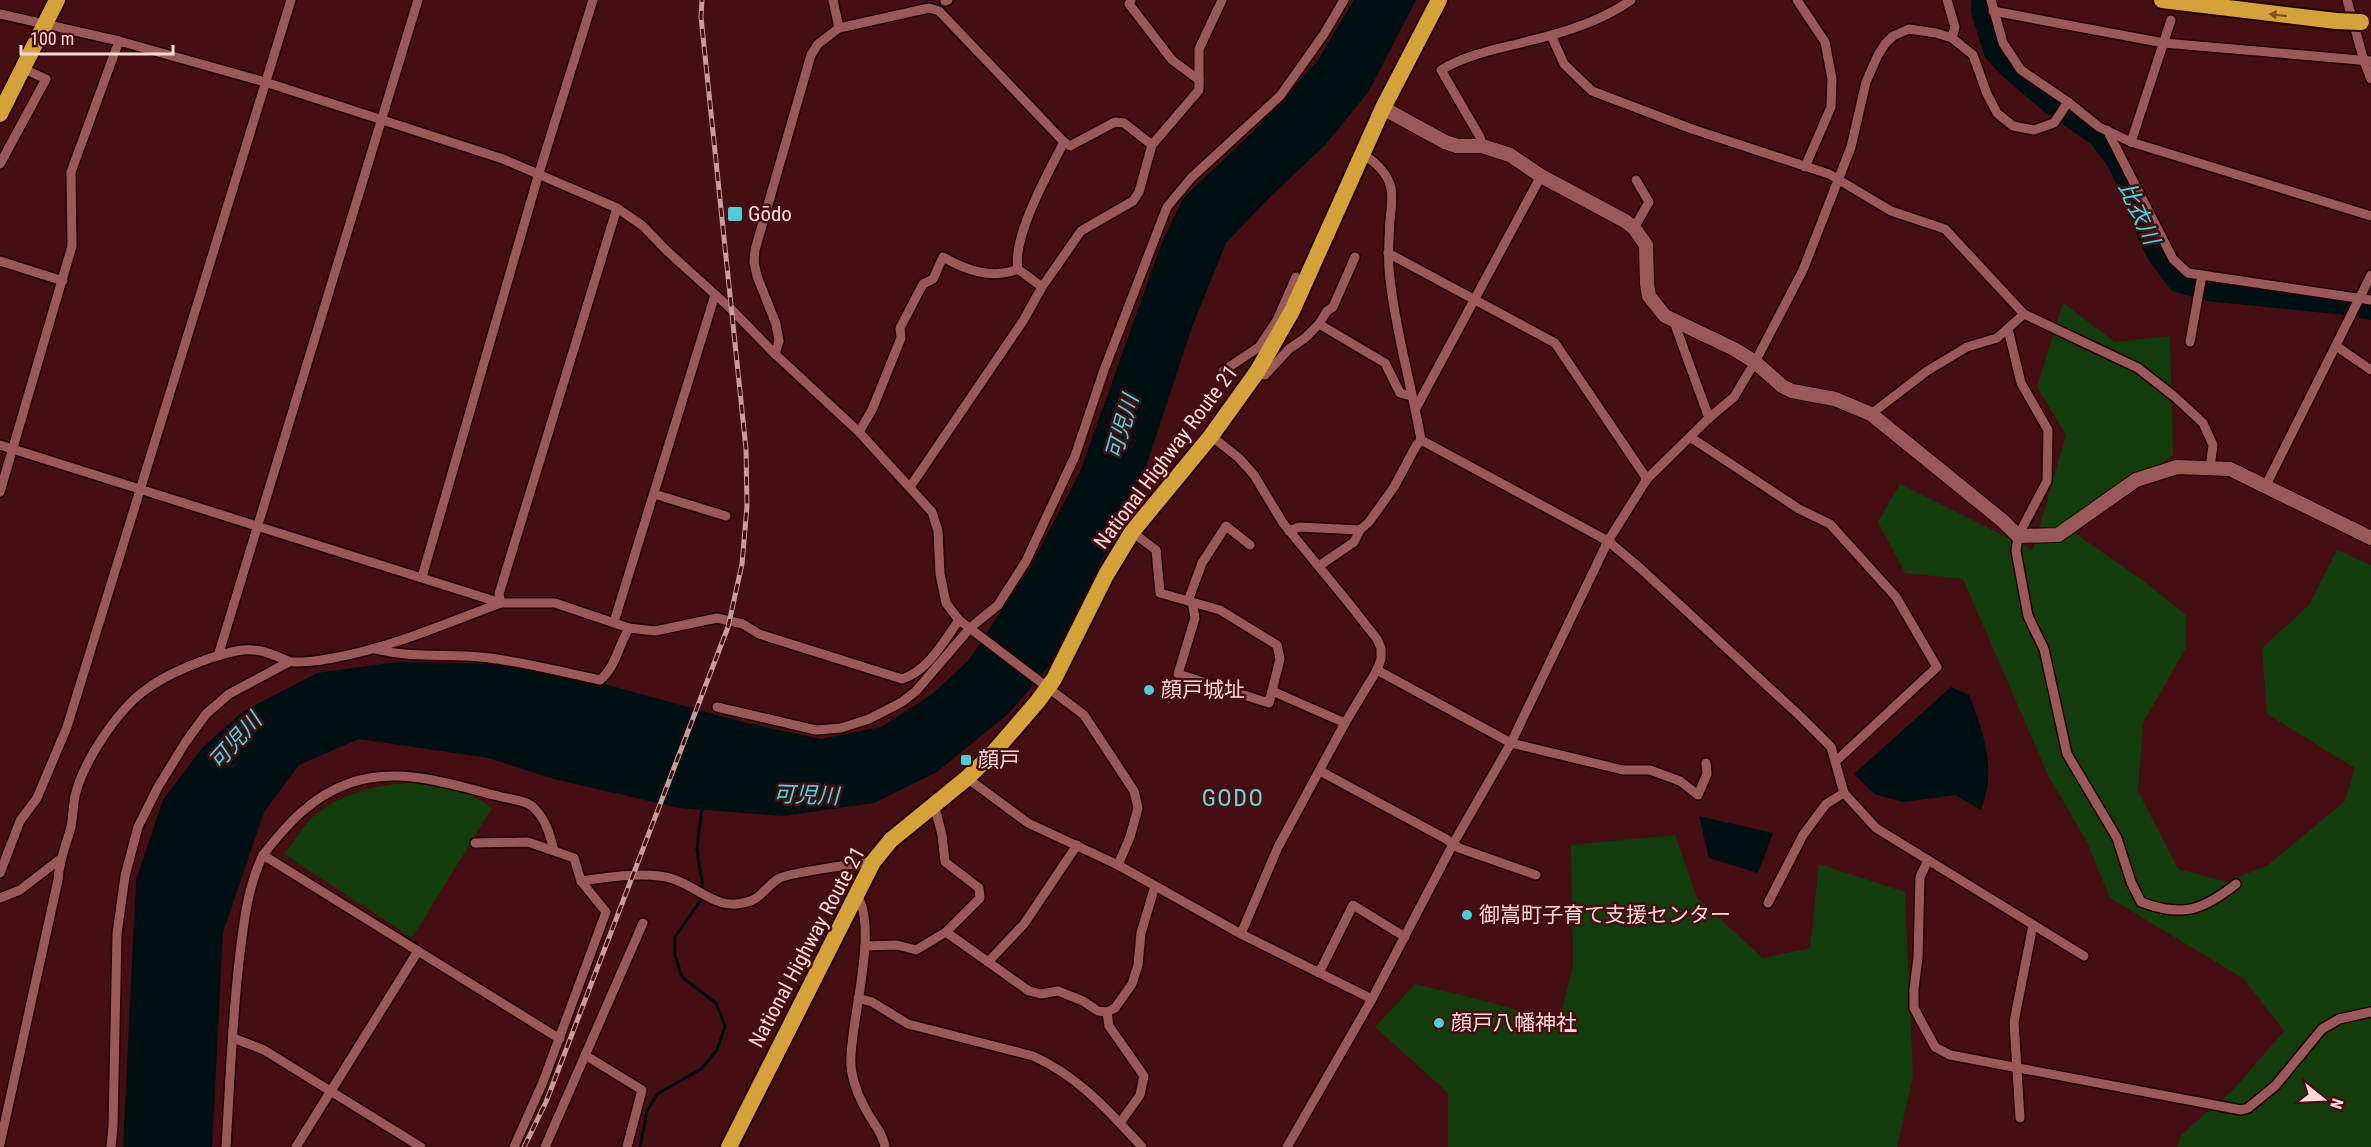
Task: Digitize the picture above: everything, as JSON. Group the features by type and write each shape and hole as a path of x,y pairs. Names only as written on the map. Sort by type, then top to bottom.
{"highway":[{"path":"0,114 57,0"},
{"name":"National Highway Route 21","path":"729,1147 873,862 891,840 967,778 1016,730 1132,532 1211,436 1257,372 1264,349 1292,311 1383,108 1439,0"},
{"path":"2162,0 2336,21 2366,22"}],"street":[{"path":"0,873 20,821 37,798 67,727 291,0"},
{"path":"218,657 418,0"},
{"path":"422,577 539,173 592,0"},
{"path":"833,0 839,28"},
{"path":"939,11 946,0"},
{"path":"1131,0 1129,4 1172,60 1199,80"},
{"path":"910,488 1023,321 1041,287 1081,231 1133,201 1139,192 1152,145 1199,90 1199,49 1222,0"},
{"path":"717,707 816,730 841,728 889,709 916,691 970,628 987,615 1007,592 1026,561 1054,505 1075,456 1108,359 1167,207 1191,178 1280,96 1324,34 1344,0"},
{"path":"1482,146 1480,137 1441,70 1455,61 1551,35 1605,16 1631,0"},
{"path":"1797,0 1825,42 1832,79 1831,107 1805,167"},
{"path":"1947,0 1955,27 1952,38"},
{"path":"1991,0 2003,43 2021,70 2107,130 2131,142 2371,216"},
{"path":"2348,0 2371,79"},
{"path":"774,354 779,341 776,324 757,276 754,262 755,250 811,55 818,44 839,28 929,8 939,11 1070,146 1115,122 1124,123 1152,145"},
{"path":"1993,11 2164,43 2367,61"},
{"path":"0,14 119,41 265,82 503,159 617,208 643,226 774,354 859,432 932,512 938,531 940,574 946,603 959,620 1084,715 1134,791 1138,808 1130,837 1118,865"},
{"path":"2131,142 2171,20"},
{"path":"1287,1147 1372,999 1453,844 1511,743 1608,542 1647,479 1709,418 1734,397 1755,362 1803,270 1851,147 1866,82 1885,44 1893,36 1909,30 1936,33 1952,38 1973,55 1987,94 1997,113 2013,126 2034,130 2054,123 2068,102"},
{"path":"1551,35 1564,64 1592,91 1839,180 1891,211 1933,223 1945,229 2025,314 2138,368 2175,397 2202,423 2208,434 2213,445 2210,468"},
{"path":"0,492 72,246 70,172 119,41"},
{"path":"1,160 46,80 24,69"},
{"path":"1383,108 1445,142 1456,146 1482,146 1510,155 1541,176 1607,210 1634,228 1646,245 1649,296 1665,316 1716,339 1755,362 1770,377 1792,391 1836,399 1871,414 2003,521 2018,536 2058,535 2136,480 2177,467 2230,469 2371,538"},
{"path":"2107,130 2173,259 2188,273 2371,300"},
{"path":"1041,287 1018,269 1016,260 1030,210 1064,142"},
{"path":"1319,566 1354,542 1360,530 1369,522 1394,487 1421,440 1390,279 1388,253 1392,190 1385,175 1372,160 1362,154"},
{"path":"1416,408 1541,176"},
{"path":"1634,228 1649,202 1636,180"},
{"path":"501,603 499,594 617,208"},
{"path":"1388,253 1555,343 1647,479"},
{"path":"859,432 872,410 901,339 900,328 923,284 933,279 943,257 959,266 988,274 1009,273 1018,269"},
{"path":"1257,372 1264,375 1275,361 1319,324 1327,311 1333,307 1354,257"},
{"path":"0,261 63,281"},
{"path":"2265,485 2371,274"},
{"path":"2190,342 2202,275"},
{"path":"1223,371 1264,349 1296,277"},
{"path":"614,622 715,295"},
{"path":"1871,414 1945,359 1967,346 1991,341 2025,314"},
{"path":"1674,322 1709,418"},
{"path":"1319,324 1385,363 1401,393 1411,396"},
{"path":"2008,329 2021,383 2048,430 2047,481 2018,536 2016,551 2028,616 2044,649 2052,675 2063,743 2067,754 2117,838 2131,882 2141,902 2169,911 2198,908 2215,901 2236,884"},
{"path":"2336,346 2371,370"},
{"path":"1211,436 1239,458 1254,475 1289,531 1377,639 1381,648 1381,659 1377,670 1345,723 1278,847 1240,934"},
{"path":"1690,437 1799,509 1830,524 1896,597 1937,667 1836,761"},
{"path":"1421,440 1608,542 1640,568 1802,717 1831,747 1844,793 1876,828 2084,956"},
{"path":"0,446 501,603 555,603 629,628 655,631 717,618 743,624 759,634 902,679 924,665 959,620"},
{"path":"654,494 726,516"},
{"path":"1132,532 1156,550 1160,593 1190,601 1220,610 1277,645 1280,659 1269,703 1178,674 1195,618 1190,601 1202,563 1226,526 1250,544"},
{"path":"1289,531 1299,527 1360,530"},
{"path":"111,1147 117,934 125,876 138,827 158,787 185,743 206,714 229,694 289,662 333,658 375,649 501,603"},
{"path":"375,649 391,653 480,657 512,661 600,680 608,673 620,643 629,628"},
{"path":"0,1144 58,880 59,860 71,827 75,795 88,762 131,703 144,691 165,678 236,651 256,649 278,655 289,662"},
{"path":"1377,670 1511,743 1623,770 1650,770 1680,781 1698,795 1707,774 1706,763"},
{"path":"1272,691 1345,723"},
{"path":"1320,771 1459,848 1536,875"},
{"path":"226,1147 233,1005 244,917 254,873 263,855 288,824 316,800 348,783 382,776 411,776 531,805 547,825 554,851"},
{"path":"967,778 1028,823 1118,865 1240,934 1372,999"},
{"path":"1768,903 1803,836 1826,804 1844,793"},
{"path":"865,946 897,945 916,950 946,932 980,898 979,888 945,862 942,835 930,807"},
{"path":"476,843 528,842 573,858 582,881 606,912 560,1039 528,1119 514,1147"},
{"path":"988,962 1024,924 1077,845"},
{"path":"263,855 560,1039"},
{"path":"0,898 20,890 59,860"},
{"path":"1928,860 1920,877 1918,958 1913,999 1916,1016 1935,1047 1950,1055 2241,1110 2248,1108 2275,1086 2322,1029 2339,1019 2371,1012"},
{"path":"582,881 627,875 671,878 696,888 720,903 735,904 757,900 779,878 873,862"},
{"path":"946,932 1029,991 1041,994 1058,991 1083,1001 1098,1011 1107,1012 1115,1008 1132,984 1138,965 1142,933 1155,886"},
{"path":"856,893 863,903 865,946 850,1060 854,1082 863,1106 884,1139 885,1147"},
{"path":"1319,973 1353,905 1405,937"},
{"path":"545,1147 643,923"},
{"path":"2020,1118 2014,1022 2033,925"},
{"path":"296,1147 418,951"},
{"path":"858,998 872,1002 908,1024 1033,1056 1051,1064 1085,1088 1142,1147"},
{"path":"1107,1012 1109,1026 1144,1076 1140,1095 1120,1123"},
{"path":"233,1038 264,1050 421,1147"},
{"path":"585,1055 642,1090 627,1147"}],"green space":[{"path":"2063,303 2115,342 2170,336 2173,455 2072,531 2145,582 2186,615 2186,648 2143,723 2138,791 2178,869 2227,882 2268,865 2345,801 2355,768 2267,714 2262,648 2309,605 2337,550 2371,565 2371,1147 2177,1147 2181,1135 2235,1088 2284,1031 2244,979 2110,898 2087,842 2048,775 1963,579 1905,573 1878,522 1900,484 2033,550 2066,435 2037,387"},
{"path":"421,782 465,791 492,808 412,938 284,854 316,814 340,799 393,784"},
{"path":"1675,835 1697,898 1763,958 1810,948 1819,864 1905,892 1913,1076 1897,1147 1448,1147 1448,1093 1375,1027 1415,984 1559,1022 1573,965 1571,845"}],"water":[{"name":"可児川","path":"1354,0 1416,0 1369,91 1326,144 1226,243 1192,327 1133,506 1101,562 1049,666 1009,713 937,772 874,803 783,816 679,808 550,778 489,758 359,739 299,765 264,812 223,933 212,1147 123,1147 136,880 163,800 202,748 242,712 317,673 397,662 494,664 597,682 746,723 821,739 881,727 931,695 968,661 1029,569 1080,472 1161,245 1183,198 1255,130 1318,60"},
{"path":"1951,687 1969,695 1984,738 1988,780 1981,810 1955,795 1903,802 1874,794 1854,774"},
{"path":"1699,816 1773,833 1758,873 1709,858"}],"waterway":[{"name":"比衣川","path":"1980,0 1980,11 1993,53 2049,104 2097,137 2116,162 2147,237 2158,258 2177,283 2208,292 2346,306 2371,311"},
{"path":"640,1147 647,1111 657,1094 701,1069 717,1050 725,1026 716,1003 682,977 675,955 675,937 701,900 702,882 697,849 702,806"}],"railway":[{"path":"524,1147 546,1102 728,627 742,564 747,506 746,449 701,17 702,0"}],"place":[{"name":"Gōdo","path":"735,214"},
{"name":"顔戸城址","path":"1149,690"},
{"name":"顔戸","path":"966,760"},
{"name":"御嵩町子育て支援センター","path":"1467,915"},
{"name":"顔戸八幡神社","path":"1439,1023"}],"district":[{"name":"GODO","path":"1233,798"}]}
